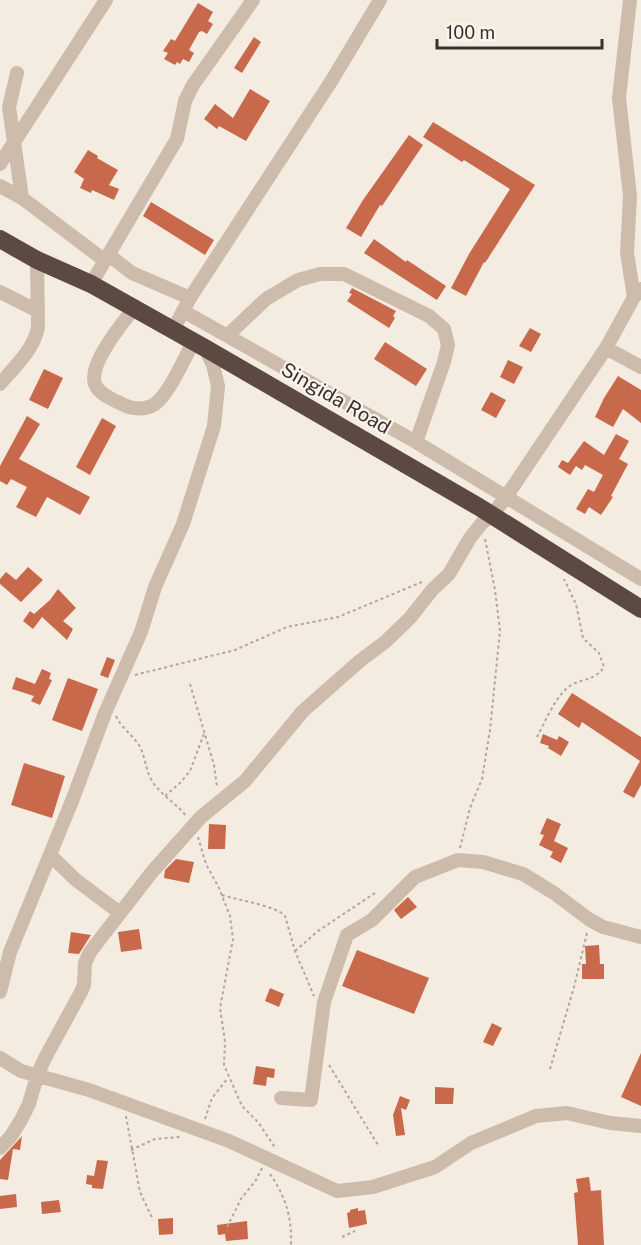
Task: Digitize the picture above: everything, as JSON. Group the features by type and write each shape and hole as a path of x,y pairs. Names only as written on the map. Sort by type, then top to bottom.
{"highway":[{"name":"Singida Road","path":"0,240 37,260 91,284 200,345 487,519 641,609"}],"street":[{"path":"0,164 106,0"},
{"path":"91,284 177,139 185,101 193,85 253,0"},
{"path":"173,330 187,304 332,80 380,0"},
{"path":"0,1148 11,1136 29,1104 37,1076 51,1044 81,992 87,958 120,913 152,872 194,825 245,781 303,711 385,642 414,613 432,590 446,578 470,538 506,497 606,348 638,293 627,253 630,196 619,108 619,85 630,0"},
{"path":"627,37 641,43"},
{"path":"16,73 9,107 22,198"},
{"path":"0,186 22,198 107,258 187,304 228,336 416,442 641,579"},
{"path":"0,384 26,354 36,337 37,260"},
{"path":"228,336 266,299 298,280 320,274 344,274 429,316 444,329 448,345 416,442"},
{"path":"0,292 38,311"},
{"path":"0,992 10,952 113,694 141,632 155,587 183,524 214,426 218,386 213,365 200,345 155,404 140,409 122,405 104,395 95,385 94,373 104,351 134,308"},
{"path":"606,348 641,367"},
{"path":"50,855 76,879 120,913"},
{"path":"281,1098 311,1100 324,1002 347,935 372,920 415,877 458,860 483,862 523,874 603,927 641,937"},
{"path":"0,1058 21,1071 89,1089 205,1132 337,1191 373,1187 435,1167 471,1143 536,1116 567,1113 610,1124 641,1126"}],"path":[{"path":"458,860 470,808 482,779 490,730 500,631 487,519"},
{"path":"537,737 565,690 572,685 593,678 604,668 599,654 583,638 576,604 561,575"},
{"path":"121,678 235,650 287,627 338,617 402,589 430,580 446,578"},
{"path":"190,684 214,765 220,801"},
{"path":"113,694 118,721 139,746 147,772 165,796 177,805 194,825 206,864 222,895 232,924 233,939 220,1008 225,1041 224,1065 242,1106 258,1122 282,1154"},
{"path":"165,796 182,782 190,771 205,730"},
{"path":"295,951 318,931 375,893"},
{"path":"222,895 268,907 285,916 295,951 313,995 324,1002"},
{"path":"550,1069 574,987 590,920"},
{"path":"319,1050 378,1145"},
{"path":"131,1150 155,1139 192,1136 205,1132 205,1120 212,1098 228,1078"},
{"path":"123,1102 140,1192 153,1220"},
{"path":"227,1227 241,1199 264,1165 286,1201 290,1217 291,1245"},
{"path":"342,1237 355,1231"}],"building":[{"path":"198,3 213,12 208,21 213,24 207,34 199,32 189,50 194,53 189,62 183,59 180,64 177,62 175,65 164,59 168,53 163,51 171,39 175,41"},
{"path":"254,37 261,42 242,73 234,68"},
{"path":"250,89 270,101 246,141 219,126 217,129 204,119 215,104 233,118"},
{"path":"433,122 535,185 484,262 466,296 451,288 469,254 510,189 423,137"},
{"path":"409,135 423,145 382,206 380,205 361,237 346,228"},
{"path":"88,150 118,170 109,185 119,189 114,200 92,190 91,193 80,188 84,179 74,172"},
{"path":"151,202 214,240 205,255 143,216"},
{"path":"374,239 446,286 437,300 364,253"},
{"path":"352,288 396,311 389,328 347,301 352,294 349,293"},
{"path":"530,328 541,334 531,352 519,346"},
{"path":"385,342 427,369 416,386 374,359"},
{"path":"508,360 523,367 514,384 500,377"},
{"path":"44,369 63,378 48,409 29,400"},
{"path":"618,376 641,390 641,423 623,409 613,427 595,417"},
{"path":"491,392 506,400 496,418 481,410"},
{"path":"27,416 40,424 19,459 90,497 80,515 47,497 36,517 16,507 27,487 11,479 7,485 0,481 0,466"},
{"path":"102,418 116,426 90,475 76,467"},
{"path":"616,434 629,441 619,459 628,464 611,496 613,497 601,515 589,507 585,514 576,509 588,489 594,492 603,475 585,465 582,470 576,466 570,475 558,467 562,460 568,463 584,441 604,455"},
{"path":"28,567 43,580 21,602 0,584 0,579 6,572 16,580"},
{"path":"58,589 76,608 63,621 73,629 67,640 42,617 33,629 23,621 30,611 34,614 50,600"},
{"path":"107,657 115,660 108,678 100,675"},
{"path":"42,669 51,673 49,679 52,680 40,705 31,701 34,696 12,689 16,677 35,684"},
{"path":"68,678 98,689 82,731 52,720"},
{"path":"572,693 641,737 641,785 634,798 623,792 640,761 582,722 579,728 558,714"},
{"path":"543,734 557,740 559,736 569,742 561,756 548,748 549,746 540,743"},
{"path":"24,763 65,776 52,818 11,805"},
{"path":"547,818 561,824 554,841 568,848 561,863 550,857 553,852 539,845 544,835 540,834"},
{"path":"209,824 226,825 225,849 208,849"},
{"path":"176,859 194,862 189,883 164,878 165,870"},
{"path":"408,897 417,907 401,919 394,910"},
{"path":"139,929 142,949 121,952 118,932"},
{"path":"71,932 91,935 79,954 68,953"},
{"path":"599,945 600,964 604,964 604,979 582,979 582,964 586,964 585,946"},
{"path":"357,950 429,978 414,1014 342,986"},
{"path":"270,988 284,994 279,1007 265,1001"},
{"path":"492,1023 502,1028 493,1046 483,1042"},
{"path":"641,1053 641,1106 621,1097"},
{"path":"256,1066 275,1069 274,1078 267,1077 266,1086 253,1084"},
{"path":"435,1087 454,1088 453,1104 435,1104"},
{"path":"400,1096 410,1100 406,1110 401,1108 405,1135 396,1136 393,1115"},
{"path":"22,1136 20,1150 13,1149 8,1180 0,1179 0,1160"},
{"path":"97,1160 108,1161 103,1189 92,1188 92,1185 86,1184 87,1175 94,1176"},
{"path":"589,1177 591,1191 601,1190 604,1245 578,1245 574,1193 578,1192 576,1179"},
{"path":"16,1194 17,1207 0,1209 0,1196"},
{"path":"59,1200 61,1212 42,1214 41,1202"},
{"path":"358,1208 358,1211 365,1210 367,1224 349,1228 347,1213"},
{"path":"173,1218 173,1234 159,1235 158,1219"},
{"path":"247,1221 248,1239 226,1241 225,1234 218,1235 217,1225"}]}
